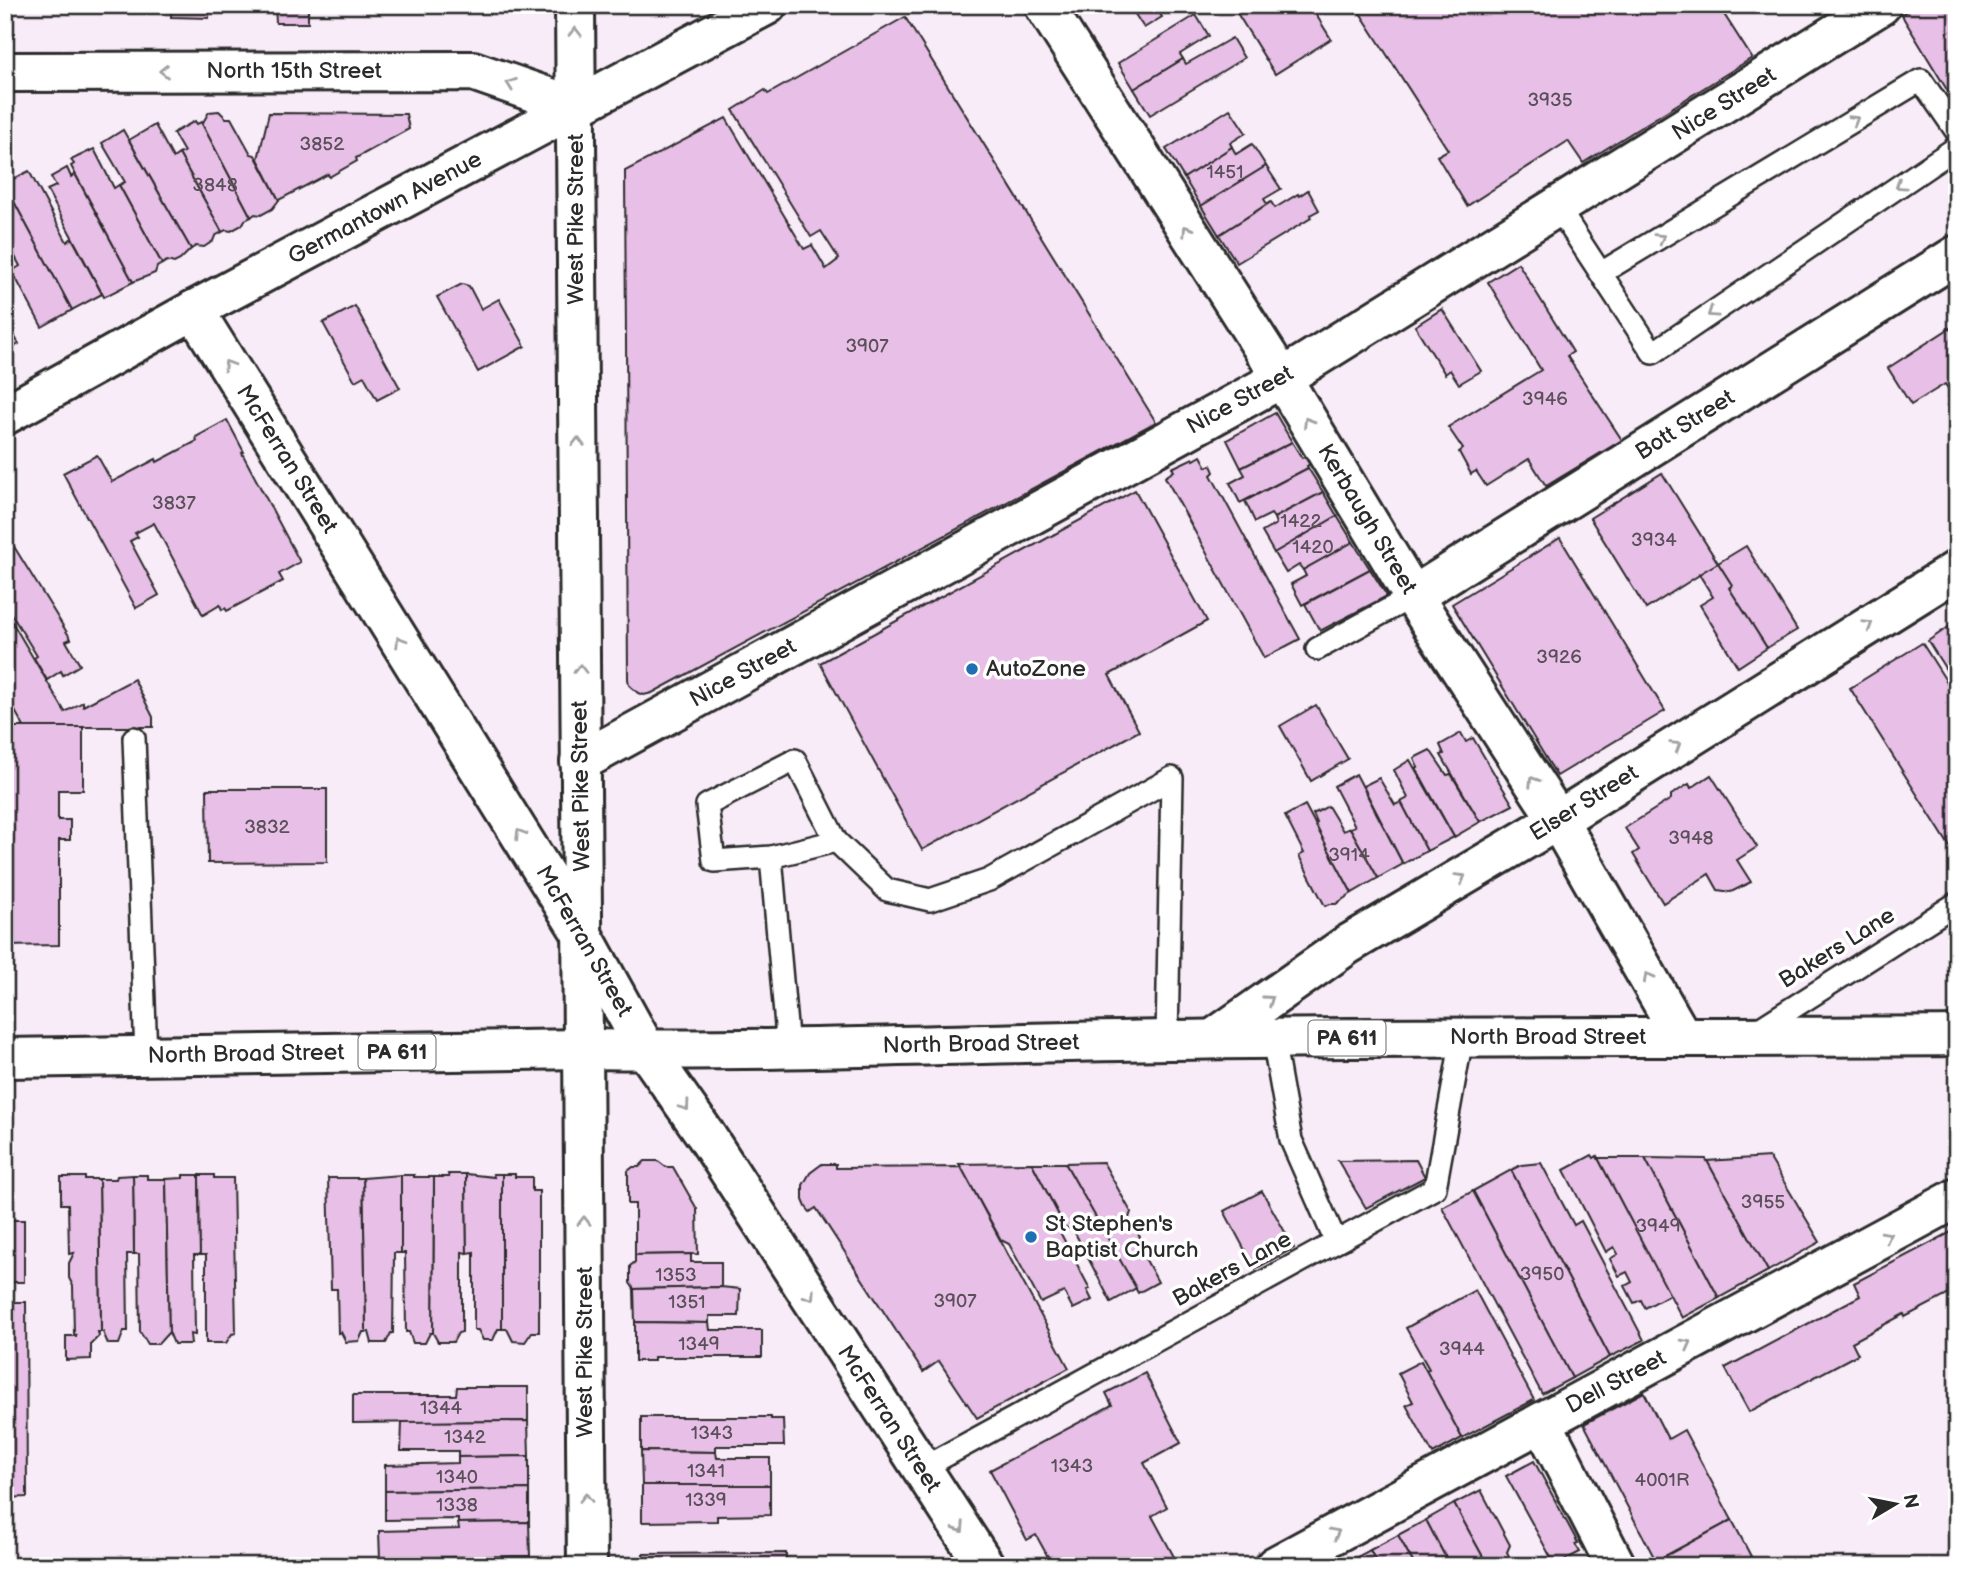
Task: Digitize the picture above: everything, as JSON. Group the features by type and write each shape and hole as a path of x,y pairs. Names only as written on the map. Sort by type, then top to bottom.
{"street":[{"name":"West Pike Street","path":"575,5 587,1566"},
{"name":"Germantown Avenue","path":"5,415 194,310 767,5"},
{"name":"Kerbaugh Street","path":"1044,5 1282,378 1413,596 1559,820 1682,1037"},
{"name":"Nice Street","path":"580,762 1282,378 1881,5"},
{"name":"North 15th Street","path":"5,72 473,71 576,107"},
{"name":"Bott Street","path":"1413,596 1957,256"},
{"name":"McFerran Street","path":"194,310 582,934 646,1050 705,1134 985,1566"},
{"name":"Elser Street","path":"1213,1039 1347,945 1559,820 1957,570"},
{"name":"North Broad Street","path":"5,1058 788,1048 1213,1039 1957,1036"},
{"name":"Dell Street","path":"1275,1566 1957,1198"},
{"path":"1542,1422 1616,1566"}],"lane":[{"path":"1601,273 1920,80 1957,132"},
{"path":"1558,208 1653,353 1957,147"},
{"path":"1317,649 1413,596"},
{"path":"134,738 146,1055"},
{"path":"836,841 771,857 714,860 707,805 795,760 836,841 887,890 930,900 989,880 1172,778 1167,1040"},
{"path":"771,857 788,1048"},
{"name":"Bakers Lane","path":"1745,1038 1957,903"},
{"name":"Bakers Lane","path":"921,1469 1435,1188 1462,1038"},
{"path":"1273,1039 1292,1140 1336,1242"}],"building":[{"path":"7,5 41,5 41,7 7,8"},
{"path":"70,5 70,7 41,7"},
{"path":"102,5 102,7 70,7"},
{"path":"135,5 135,7 102,7"},
{"path":"172,5 209,5 209,18 171,17"},
{"path":"275,5 308,5 308,23 276,23"},
{"path":"484,5 531,5 525,11 518,11 512,7"},
{"path":"1129,5 1159,5 1164,12 1160,14 1162,17 1144,28"},
{"path":"1232,5 1310,5 1331,39 1275,74"},
{"path":"1355,5 1718,5 1752,58 1583,163 1568,141 1467,206 1437,156 1448,150"},
{"path":"1916,5 1957,5 1957,99 1955,96 1952,98 1904,19 1902,14"},
{"path":"1196,15 1209,36 1180,54 1183,59 1134,89 1118,63"},
{"path":"905,17 1156,422 652,693 638,693 629,685 628,679 625,171 726,118 804,249 812,245 826,269 839,259 821,231 811,237 733,110 765,90 768,94"},
{"path":"1232,38 1244,58 1150,115 1134,89 1183,59 1186,64"},
{"path":"1230,109 1246,133 1230,143 1232,147 1184,178 1166,149"},
{"path":"219,111 226,118 231,118 279,200 272,209 261,215 255,214 251,217 202,124 209,112"},
{"path":"269,113 406,114 409,129 356,158 357,161 329,177 328,174 279,200 258,159"},
{"path":"5,119 9,119 12,168 7,172 5,172"},
{"path":"195,121 197,124 201,122 251,217 231,231 222,232 179,154 184,152 173,133"},
{"path":"155,125 173,158 179,154 222,232 204,247 196,246 191,249 129,140"},
{"path":"123,130 191,249 174,263 167,261 162,264 119,185 125,182 102,143"},
{"path":"1252,144 1266,166 1201,206 1184,178 1232,147 1236,154"},
{"path":"94,149 114,188 119,185 162,264 157,267 155,273 133,282 71,166 74,164 71,160"},
{"path":"1266,166 1281,189 1264,199 1267,204 1219,235 1201,206"},
{"path":"67,168 71,177 75,174 133,282 104,297 47,190 56,186 51,177"},
{"path":"29,171 67,242 72,238 102,294 72,310 5,185"},
{"path":"5,185 72,310 42,327 12,271 20,266 5,238"},
{"path":"1308,190 1319,210 1310,215 1311,218 1237,263 1219,235 1271,202 1275,208"},
{"path":"1518,263 1573,352 1567,356 1622,440 1546,486 1529,459 1486,486 1476,471 1471,474 1459,452 1463,449 1448,427 1541,370 1488,282"},
{"path":"462,284 469,286 481,309 499,299 525,346 478,372 437,297"},
{"path":"355,306 400,388 377,400 364,376 355,381 323,323"},
{"path":"1442,309 1481,371 1459,384 1450,370 1445,374 1415,326"},
{"path":"5,320 19,344 5,352"},
{"path":"1950,328 1957,339 1957,402 1945,384 1911,405 1888,368"},
{"path":"1275,413 1292,442 1241,468 1227,440"},
{"path":"227,420 300,562 279,574 283,581 227,611 225,608 222,610 220,605 203,615 154,523 135,533 138,537 130,541 159,595 136,608 63,473 97,455 112,482 197,441 196,437"},
{"path":"1292,442 1302,458 1307,456 1312,463 1308,468 1240,503 1230,483 1245,475 1241,468"},
{"path":"1957,455 1957,470 1950,459"},
{"path":"1201,456 1207,467 1211,465 1214,472 1211,475 1300,639 1264,658 1165,477 1174,471 1172,468"},
{"path":"1308,468 1323,492 1274,518 1271,514 1255,522 1245,501"},
{"path":"1662,473 1718,563 1646,609 1590,518"},
{"name":"AutoZone","path":"1135,490 1207,621 1109,675 1139,731 922,850 820,663"},
{"path":"1323,492 1337,516 1274,553 1262,532 1276,524 1274,518"},
{"path":"1337,516 1353,542 1303,570 1299,565 1286,573 1274,553"},
{"path":"5,532 71,639 66,641 80,665 63,675 61,671 47,680 34,658 37,656 5,604"},
{"path":"1560,538 1665,711 1557,776 1452,604"},
{"path":"1353,542 1370,569 1302,605 1291,584 1306,576 1303,570"},
{"path":"1746,546 1797,630 1767,648 1729,588 1732,585 1718,563"},
{"path":"1718,563 1732,585 1729,588 1767,648 1738,667 1700,605 1713,597 1699,574"},
{"path":"1370,569 1387,596 1320,631 1305,604"},
{"path":"5,610 65,712 83,702 83,706 134,679 153,717 153,727 24,727 5,693"},
{"path":"1957,623 1957,687 1928,641"},
{"path":"1922,643 1957,698 1957,858 1850,688"},
{"path":"1316,705 1348,759 1311,781 1280,726"},
{"path":"5,727 83,727 83,790 58,790 58,820 70,820 70,840 59,840 59,945 5,946"},
{"path":"1461,733 1466,742 1473,738 1513,805 1480,822 1441,755 1444,754 1440,745"},
{"path":"1430,750 1447,775 1451,774 1480,822 1454,837 1416,768 1418,767 1414,758"},
{"path":"1410,760 1454,837 1427,851 1401,802 1408,798 1394,770"},
{"path":"1356,774 1403,864 1378,878 1350,828 1355,826 1334,786"},
{"path":"1711,775 1757,847 1737,860 1751,882 1731,892 1718,890 1709,874 1663,903 1633,854 1639,850 1625,828 1671,799 1671,795 1689,784 1691,788"},
{"path":"1379,778 1395,805 1401,802 1427,851 1403,864 1363,786"},
{"path":"207,789 327,789 327,862 208,863"},
{"path":"1305,805 1352,893 1336,904 1325,906 1299,856 1304,853 1285,816"},
{"path":"1328,806 1343,831 1350,828 1378,878 1352,893 1315,824 1317,823 1313,814"},
{"path":"1592,1155 1594,1158 1597,1156 1670,1294 1645,1308 1641,1300 1634,1303 1625,1286 1632,1282 1627,1272 1619,1276 1610,1259 1618,1254 1614,1247 1606,1252 1564,1170"},
{"path":"1769,1157 1820,1242 1768,1271 1707,1161"},
{"path":"1598,1158 1645,1158 1719,1298 1682,1318"},
{"path":"1645,1158 1706,1159 1768,1271 1719,1298"},
{"path":"1416,1160 1425,1177 1366,1208 1338,1161"},
{"path":"645,1161 658,1161 666,1167 673,1167 697,1209 698,1254 635,1255 635,1204 628,1204 628,1171 639,1167"},
{"path":"1103,1162 1131,1212 1129,1218 1145,1246 1140,1249 1158,1282 1138,1293 1065,1163"},
{"name":"St Stephen's Baptist Church","path":"1032,1163 1065,1227 1061,1234 1090,1289 1087,1290 1092,1300 1073,1309 1064,1292 1041,1303 1009,1244 1001,1240 959,1164"},
{"path":"1032,1163 1065,1163 1136,1288 1111,1302 1074,1231 1065,1227"},
{"path":"1541,1163 1574,1225 1581,1221 1644,1340 1610,1357 1511,1170 1521,1165"},
{"path":"822,1164 836,1164 836,1168 961,1167 1069,1368 977,1418 939,1361 923,1372 816,1208 810,1212 806,1207 803,1185 810,1173"},
{"path":"1511,1170 1610,1357 1572,1378 1473,1191"},
{"path":"448,1174 466,1174 467,1253 462,1252 462,1332 458,1333 453,1342 438,1342 433,1333 434,1177 449,1177"},
{"path":"466,1174 494,1177 493,1174 502,1174 502,1329 498,1329 493,1340 483,1340 478,1330 474,1330 474,1252 467,1253"},
{"path":"502,1174 532,1177 532,1191 539,1191 539,1332 532,1332 525,1342 513,1341 507,1329 502,1329"},
{"path":"133,1175 147,1175 147,1179 166,1179 169,1332 158,1344 148,1344 140,1332 139,1254 134,1254"},
{"path":"133,1175 134,1254 127,1254 128,1331 124,1331 119,1344 108,1344 101,1332 99,1179"},
{"path":"183,1175 199,1175 200,1255 194,1255 195,1335 190,1334 191,1344 174,1344 169,1332 166,1179 183,1178"},
{"path":"199,1175 233,1178 236,1333 232,1334 226,1343 206,1343 206,1255 200,1255"},
{"path":"401,1175 401,1253 394,1253 393,1333 386,1343 372,1343 369,1332 366,1332 363,1178"},
{"path":"401,1175 434,1177 433,1333 430,1333 425,1343 413,1343 409,1332 406,1332 405,1253 401,1253"},
{"path":"61,1177 99,1179 101,1332 98,1332 99,1336 91,1344 91,1359 66,1360 66,1336 76,1336 73,1286 69,1278 69,1263 74,1253 69,1254 68,1204 61,1204"},
{"path":"328,1178 363,1178 366,1332 363,1332 359,1341 346,1342 341,1332 338,1333 337,1289 331,1289"},
{"path":"1262,1191 1294,1248 1255,1269 1224,1211"},
{"path":"1473,1191 1572,1378 1542,1394 1442,1207"},
{"path":"5,1220 24,1220 24,1282 5,1282"},
{"path":"1957,1229 1957,1290 1852,1342 1858,1354 1749,1412 1725,1368 1860,1296 1854,1283"},
{"path":"691,1254 691,1262 721,1262 721,1287 634,1289 630,1283 630,1266 635,1262 635,1255"},
{"path":"634,1289 740,1289 739,1316 709,1316 709,1323 635,1322"},
{"path":"1475,1290 1534,1400 1462,1438 1406,1328"},
{"path":"5,1302 26,1302 27,1497 5,1498"},
{"path":"635,1322 709,1323 710,1330 762,1330 762,1357 654,1357 654,1361 635,1361"},
{"path":"1421,1361 1462,1438 1433,1454 1406,1405 1413,1402 1398,1373"},
{"path":"1145,1373 1181,1443 1144,1463 1167,1507 1152,1516 1179,1566 1053,1566 1036,1535 1027,1540 990,1470 1112,1405 1106,1393"},
{"path":"457,1387 528,1387 528,1421 353,1423 353,1395 456,1395"},
{"path":"1644,1392 1668,1439 1684,1430 1732,1520 1656,1561 1584,1424"},
{"path":"641,1417 783,1419 784,1446 716,1446 716,1452 641,1451"},
{"path":"528,1421 529,1456 458,1457 458,1451 401,1451 402,1422"},
{"path":"641,1451 716,1452 717,1458 770,1458 770,1485 642,1485"},
{"path":"529,1456 529,1489 385,1491 385,1465 458,1463 458,1457"},
{"path":"1534,1461 1578,1543 1575,1544 1580,1552 1555,1565 1506,1476"},
{"path":"642,1485 770,1485 770,1515 717,1516 717,1521 642,1522"},
{"path":"529,1489 529,1522 385,1520 385,1491"},
{"path":"1481,1490 1510,1545 1507,1552 1514,1566 1488,1566 1454,1504"},
{"path":"1454,1504 1488,1566 1450,1566 1426,1520"},
{"path":"1426,1520 1450,1566 1415,1566 1398,1535"},
{"path":"1732,1520 1756,1566 1658,1566 1656,1561"},
{"path":"529,1522 530,1556 380,1559 379,1531 459,1529 458,1523"},
{"path":"1398,1535 1415,1566 1378,1566 1370,1550"},
{"path":"1370,1550 1378,1566 1342,1566 1342,1565"},
{"path":"786,1553 786,1566 644,1566 643,1554"},
{"path":"530,1556 530,1566 380,1566 380,1559"}],"place":[{"name":"AutoZone","path":"972,669"},
{"name":"St Stephen's Baptist Church","path":"1031,1237"}]}
